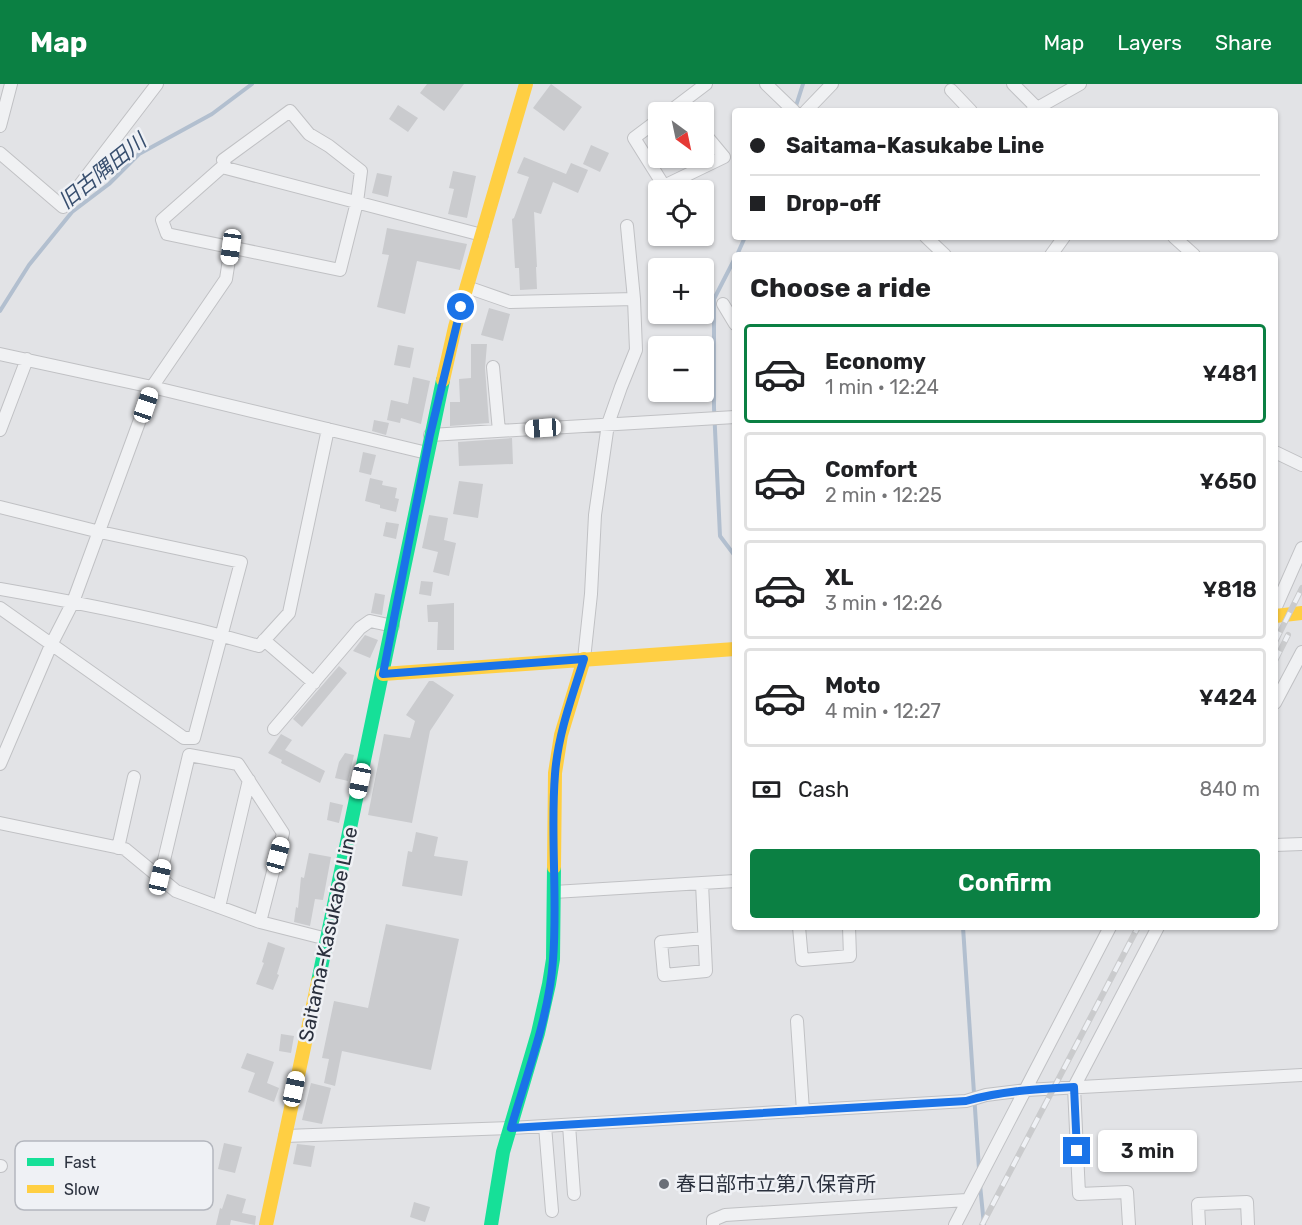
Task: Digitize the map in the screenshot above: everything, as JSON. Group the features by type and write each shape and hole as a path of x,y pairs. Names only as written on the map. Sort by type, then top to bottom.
{"main road":[{"name":"Saitama-Kasukabe Line","path":"266,1225 393,626 430,435 455,327 526,84"},
{"path":"1278,616 1302,613"},
{"path":"383,674 732,649"},
{"path":"491,1225 503,1153 551,980 555,773 561,735 584,659"}],"street":[{"path":"0,126 11,84"},
{"path":"0,153 63,207 157,84"},
{"path":"687,102 706,84"},
{"path":"766,84 791,108"},
{"path":"809,108 832,84"},
{"path":"1013,84 1034,108"},
{"path":"1039,108 1080,84"},
{"path":"951,90 968,108"},
{"path":"226,168 223,160 290,111 309,134 329,146 361,171 357,202 340,270 167,234 162,220 222,167 357,202 482,235"},
{"path":"648,128 634,138 648,160"},
{"path":"714,145 724,157 714,162"},
{"path":"653,168 664,186 701,168"},
{"path":"584,659 596,515 608,424 636,350 627,226"},
{"path":"929,240 942,252"},
{"path":"1177,240 1191,252"},
{"path":"0,764 51,645 73,602 152,387 226,279 231,247"},
{"path":"466,287 510,302 634,299"},
{"path":"723,304 732,319"},
{"path":"0,354 152,387 427,453"},
{"path":"0,430 27,359"},
{"path":"493,367 499,431"},
{"path":"430,435 732,417"},
{"path":"0,589 73,602 259,646 289,613 328,429"},
{"path":"1278,453 1302,465"},
{"path":"0,507 100,532 241,562 194,738 184,738 0,608"},
{"path":"1278,602 1302,548"},
{"path":"274,729 360,628 370,621 393,626"},
{"path":"264,640 314,683"},
{"path":"1278,697 1302,652"},
{"path":"160,877 189,755 238,764 283,833 260,922"},
{"path":"118,848 134,777"},
{"path":"219,907 249,780"},
{"path":"0,823 125,849 176,891 260,922 327,939"},
{"path":"1278,845 1302,844"},
{"path":"554,892 732,881"},
{"path":"702,883 706,971 663,975 660,942 704,938"},
{"path":"799,930 802,960 850,956 849,930"},
{"path":"955,1225 1108,930"},
{"path":"1129,1225 1126,1192 1079,1194 1074,1087 1156,930"},
{"path":"797,1021 803,1112"},
{"path":"285,1136 511,1128 803,1112 966,1101 986,1095 1026,1089 1302,1075"},
{"path":"569,1125 574,1194"},
{"path":"545,1126 552,1211"},
{"path":"713,1225 712,1220 725,1215 967,1200"},
{"path":"1198,1225 1198,1204 1246,1202 1248,1225"}],"building":[{"path":"427,84 464,84 444,111 420,93"},
{"path":"551,84 582,107 564,131 533,108"},
{"path":"398,105 418,118 408,132 389,119"},
{"path":"591,145 609,153 600,172 583,164"},
{"path":"524,157 566,174 571,163 588,170 578,193 553,182 541,214 534,212 537,289 520,290 519,268 515,268 512,219 529,177 517,173"},
{"path":"453,171 476,176 467,218 448,214 454,189 449,188"},
{"path":"377,173 392,176 388,197 372,193"},
{"path":"387,228 467,244 460,270 417,261 405,314 377,307 389,255 382,254"},
{"path":"489,308 510,314 503,341 481,335"},
{"path":"471,344 487,344 485,368 489,423 450,426 450,402 460,402 459,379 471,378"},
{"path":"398,345 414,348 410,368 394,365"},
{"path":"413,377 430,381 421,424 401,418 400,423 387,420 391,400 408,404"},
{"path":"374,420 389,423 386,435 372,431"},
{"path":"512,438 513,464 459,466 458,442"},
{"path":"363,452 376,455 371,475 359,472"},
{"path":"370,478 383,481 382,485 397,488 395,498 399,499 396,512 365,501"},
{"path":"459,481 483,484 478,518 453,514"},
{"path":"429,515 448,518 444,540 456,543 449,576 433,572 438,552 422,548"},
{"path":"386,522 399,524 396,539 383,536"},
{"path":"421,581 433,582 431,596 419,594"},
{"path":"375,593 385,595 382,615 371,613"},
{"path":"454,603 454,650 437,650 438,622 428,622 427,605"},
{"path":"365,635 378,640 370,658 353,651"},
{"path":"339,666 347,673 302,727 293,719"},
{"path":"429,681 433,681 454,695 430,731 412,823 368,815 384,734 410,738 415,721 406,715"},
{"path":"281,734 292,740 285,750 325,771 320,783 281,763 282,760 268,753"},
{"path":"345,753 354,755 348,781 335,778 339,762"},
{"path":"330,802 343,805 339,823 327,820"},
{"path":"416,832 438,837 434,856 468,861 462,896 402,886 408,851 412,852"},
{"path":"309,853 331,857 323,900 315,899 310,926 294,922 296,907 298,908 301,877 304,878"},
{"path":"386,924 459,939 431,1070 342,1051 335,1086 324,1083 329,1059 322,1058 334,1001 368,1008"},
{"path":"268,942 285,948 273,990 256,984 264,963 262,962"},
{"path":"281,1034 294,1036 291,1053 279,1051"},
{"path":"247,1053 274,1062 267,1083 279,1088 274,1102 248,1092 255,1073 241,1068"},
{"path":"311,1083 331,1088 322,1124 302,1120"},
{"path":"224,1143 242,1147 235,1173 218,1169"},
{"path":"297,1144 315,1146 311,1167 293,1164"},
{"path":"227,1194 246,1199 242,1213 256,1216 255,1225 231,1220 230,1225 216,1225 220,1208 222,1209"},
{"path":"414,1202 430,1207 425,1222 410,1217"}],"waterway":[{"name":"旧古隅田川","path":"0,311 29,265 72,212 109,184 139,154 212,114 252,84"},
{"path":"795,108 803,84"},
{"path":"738,252 744,240"},
{"path":"732,264 714,299 714,408 720,536 732,552"},
{"path":"963,930 979,1169"},
{"path":"980,1185 984,1225"}],"railway":[{"path":"1278,636 1302,588"},
{"path":"1278,655 1288,635"},
{"path":"982,1225 1136,930"}],"traffic: fast":[{"path":"318,982 443,380"},
{"path":"491,1225 503,1152 538,1033 549,984 553,959 554,867"}],"traffic: slow":[{"path":"443,380 455,327 526,84"},
{"path":"1278,616 1302,613"},
{"path":"383,674 732,649"},
{"path":"554,867 555,773 561,735 584,659"},
{"path":"266,1225 318,982"}],"place":[{"name":"春日部市立第八保育所","path":"664,1184"}],"route":[{"path":"461,307 430,435 383,674 584,659 561,735 555,773 554,924 551,980 511,1128 966,1101 986,1095 1026,1089 1074,1087 1077,1151"}]}
